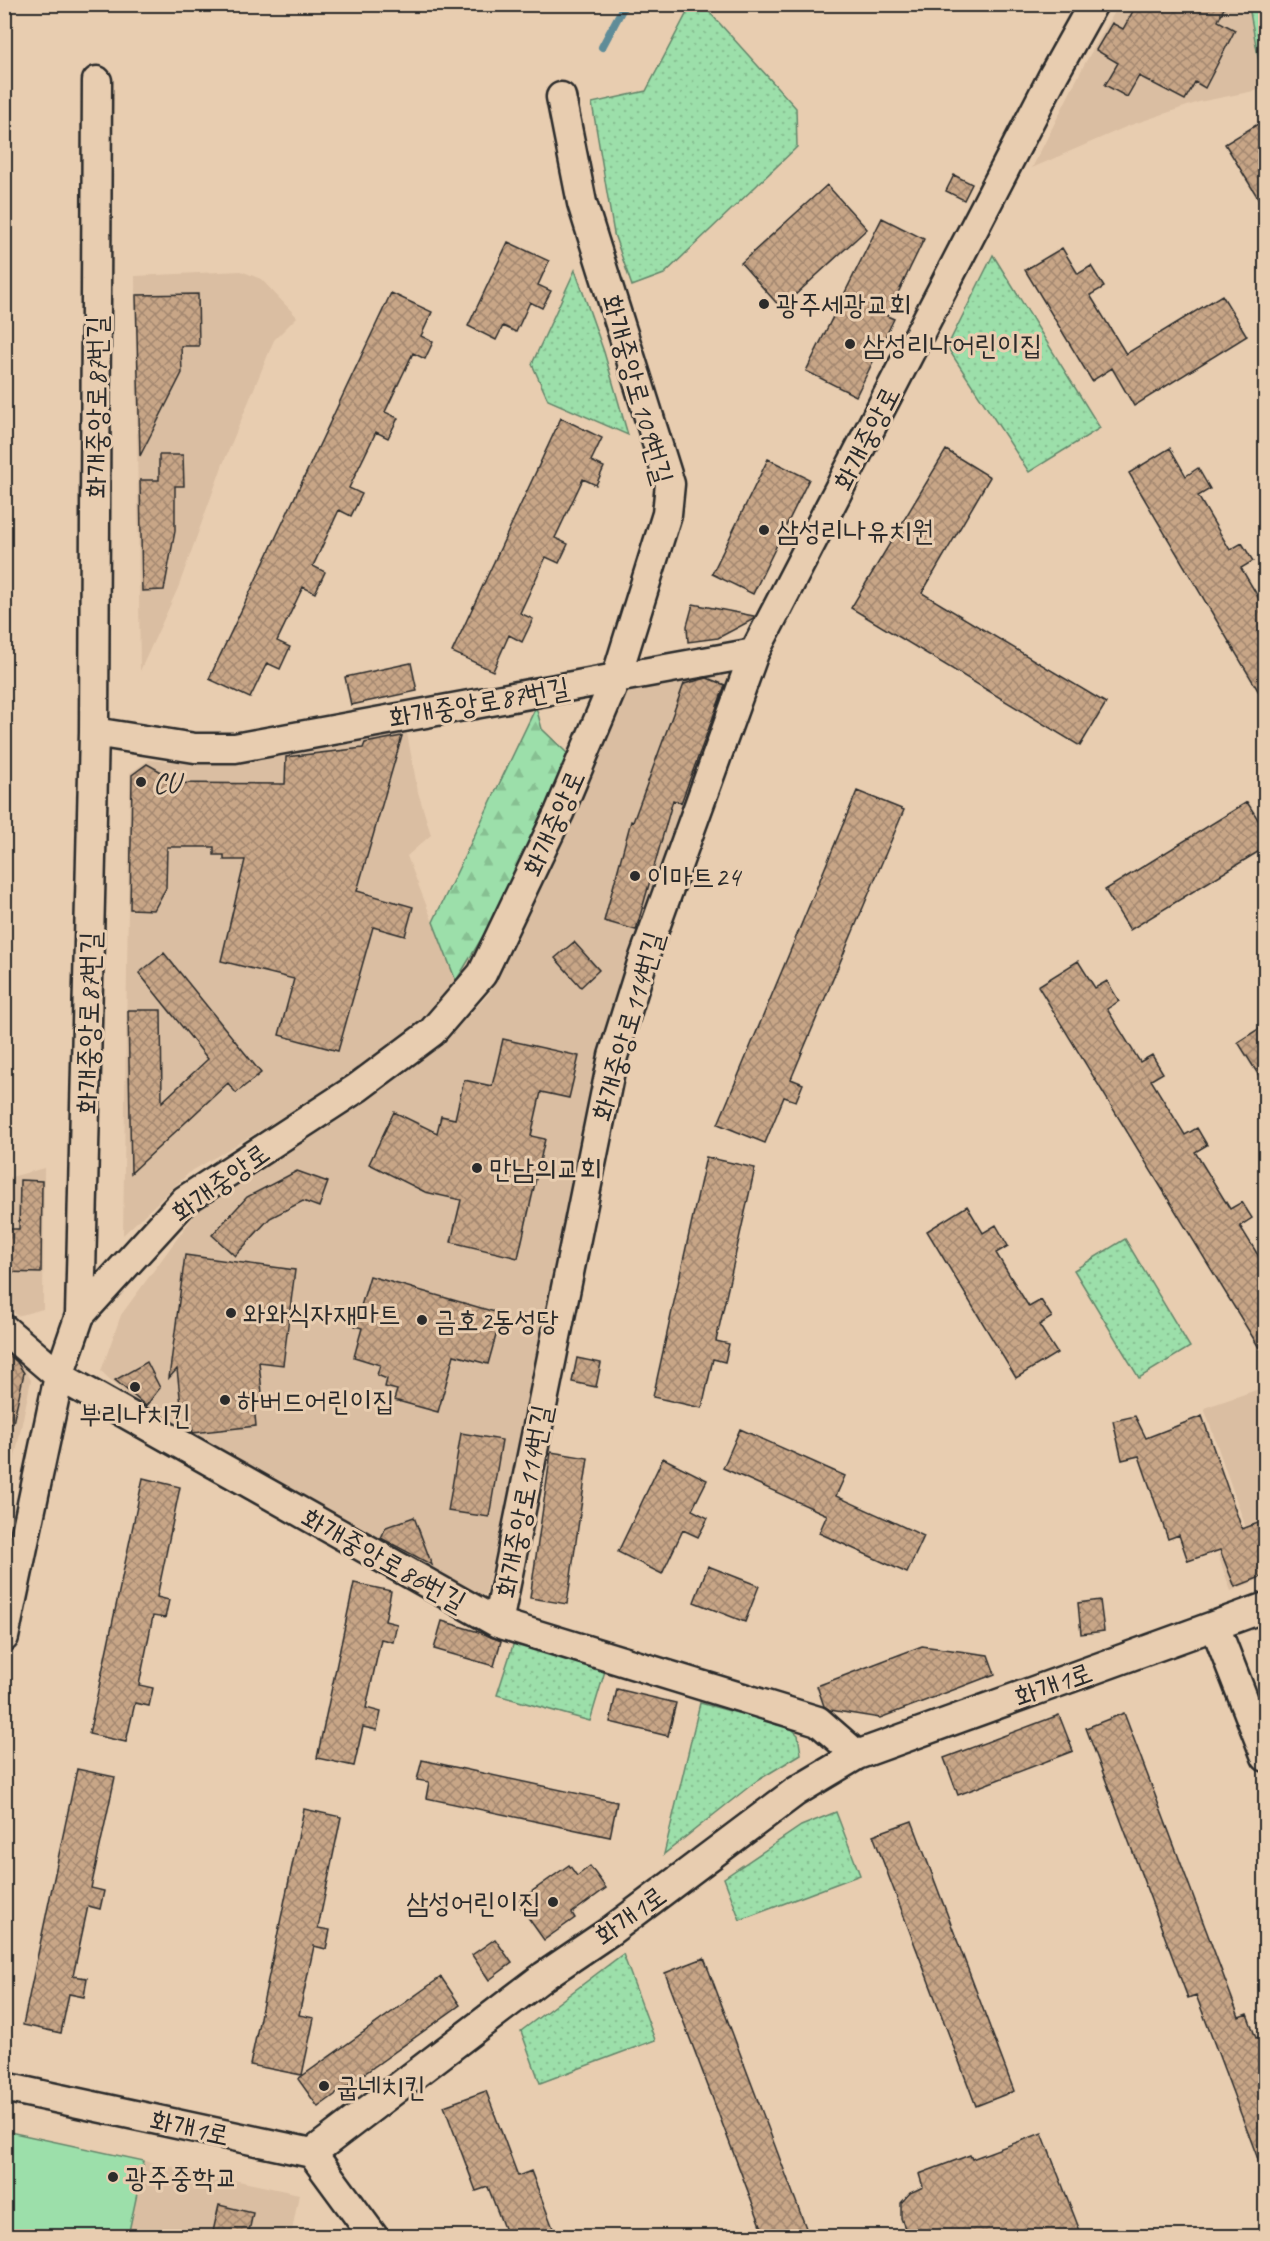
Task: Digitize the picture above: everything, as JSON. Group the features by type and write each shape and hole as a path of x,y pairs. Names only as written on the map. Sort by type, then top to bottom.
{"street":[{"name":"화개중앙로","path":"754,653 1054,74 1093,4"},
{"name":"화개중앙로87번길","path":"80,1315 94,732 97,81"},
{"name":"화개중앙로109번길","path":"561,98 582,203 670,484 667,514 616,678"},
{"path":"616,678 754,653"},
{"name":"화개중앙로114번길","path":"498,1623 612,1056 642,963 754,653"},
{"name":"화개중앙로","path":"4,1637 59,1376 80,1315 185,1200 357,1088 432,1032 482,974 559,813 616,678"},
{"name":"화개중앙로87번길","path":"94,732 195,748 235,747 616,678"},
{"name":"화개중앙로86번길","path":"4,1329 59,1376 498,1623 818,1721 857,1755"},
{"name":"화개1로","path":"4,2087 312,2153 544,1976 609,1932 795,1792 857,1755 1266,1607"},
{"path":"1215,1626 1266,1757"},
{"path":"312,2153 373,2236"}],"shaded area":[{"path":"1119,5 1248,5 1264,89 1199,102 1128,126 1032,168 1085,63"},
{"path":"241,271 261,279 297,317 274,340 223,464 178,588 140,671 135,276"},
{"path":"708,670 732,679 615,1003 486,1594 471,1597 142,1410 101,1371 121,1315 204,1202 237,1173 440,1045 489,994 625,694"},
{"path":"406,728 418,792 431,835 407,856 456,981 422,1025 351,1077 190,1172 123,1235 130,773 149,760 197,764 238,764"},
{"path":"44,1168 43,1309 17,1316 5,1302 4,1179"},
{"path":"5,1349 19,1359 31,1380 5,1505"},
{"path":"1265,1387 1265,1577 1231,1591 1218,1555 1251,1542 1204,1408"},
{"name":"광주중학교","path":"5,2131 299,2194 291,2236 5,2236"}],"green space":[{"path":"691,5 703,5 796,108 797,147 664,274 632,286 614,234 592,103 646,91"},
{"path":"1265,5 1266,89 1264,89 1249,7"},
{"path":"993,255 1100,428 1029,472 947,347"},
{"path":"575,270 604,352 628,435 548,400 532,364"},
{"path":"536,707 542,729 569,755 518,878 456,981 433,922"},
{"path":"1125,1239 1190,1347 1139,1378 1074,1270"},
{"path":"515,1639 605,1671 590,1721 497,1695"},
{"path":"700,1703 790,1727 798,1735 801,1754 755,1782 664,1854"},
{"path":"836,1812 860,1875 740,1920 724,1878 801,1826"},
{"path":"623,1954 655,2040 540,2083 521,2031"},
{"path":"5,2131 144,2161 128,2236 5,2236"}],"building":[{"path":"1137,4 1226,4 1218,21 1235,30 1205,88 1195,82 1185,100 1139,76 1127,97 1105,85 1118,63 1096,50 1112,23 1123,29"},
{"path":"1266,119 1266,211 1225,144"},
{"path":"954,175 972,184 964,200 946,191"},
{"path":"827,185 867,229 781,308 741,263"},
{"path":"882,218 924,239 887,316 894,319 856,396 806,371"},
{"path":"508,242 549,261 538,285 551,291 542,308 530,302 516,332 503,326 496,340 468,326"},
{"path":"1062,248 1078,274 1091,266 1104,287 1090,295 1126,354 1222,295 1247,336 1134,406 1112,368 1092,381 1025,270"},
{"path":"391,293 432,312 421,336 433,342 425,359 413,353 385,412 398,418 388,438 376,432 349,488 362,494 351,516 339,510 313,566 325,572 315,593 303,587 277,641 290,647 280,669 267,663 250,698 209,679"},
{"path":"198,294 199,346 181,346 182,373 140,456 136,295"},
{"path":"561,418 602,438 591,461 604,467 596,485 583,479 555,538 568,544 559,563 546,557 520,613 533,619 522,642 509,635 493,671 452,652"},
{"path":"1170,448 1186,476 1198,468 1210,489 1198,496 1230,550 1242,543 1253,561 1241,568 1266,610 1266,704 1129,473"},
{"path":"946,450 990,477 922,593 1106,703 1080,746 851,608"},
{"path":"159,455 183,455 184,486 175,486 175,531 164,590 142,591 140,480 159,480"},
{"path":"768,459 809,479 753,594 712,574"},
{"path":"693,604 754,616 752,620 718,638 688,642 687,626"},
{"path":"411,663 417,691 351,705 345,677"},
{"path":"707,678 725,685 681,803 673,800 636,930 604,921 631,821 633,822 684,684"},
{"path":"402,736 357,891 413,907 405,936 373,927 338,1051 279,1035 294,979 221,961 245,860 224,860 224,855 214,855 214,847 167,847 166,888 154,910 130,909 132,775 147,764 167,775 167,783 285,784 286,757 363,748 365,743"},
{"path":"857,791 904,810 791,1079 803,1084 796,1101 784,1097 765,1143 718,1124"},
{"path":"1247,802 1266,832 1266,847 1130,930 1105,890"},
{"path":"574,942 599,970 581,987 555,958"},
{"path":"164,953 261,1073 236,1093 228,1083 131,1173 128,1010 161,1010 162,1102 208,1059 139,973"},
{"path":"1078,961 1095,988 1107,981 1119,1001 1107,1009 1140,1062 1152,1055 1163,1073 1151,1080 1185,1135 1197,1128 1207,1145 1195,1152 1230,1209 1242,1202 1252,1218 1240,1226 1266,1268 1266,1359 1038,986"},
{"path":"1266,1024 1266,1087 1238,1042"},
{"path":"503,1039 579,1056 569,1098 541,1092 531,1136 545,1139 518,1258 451,1242 461,1200 425,1192 369,1164 394,1112 437,1133 441,1116 455,1119 464,1080 492,1086"},
{"path":"706,1157 755,1168 716,1341 729,1344 725,1362 713,1359 702,1408 653,1397"},
{"path":"297,1171 328,1182 319,1207 303,1201 270,1218 235,1256 212,1235 247,1197"},
{"path":"20,1180 42,1181 41,1273 4,1272 5,1229 19,1229"},
{"path":"967,1206 983,1233 996,1225 1008,1246 996,1253 1029,1307 1041,1300 1052,1317 1039,1325 1057,1353 1016,1378 927,1231"},
{"path":"185,1255 295,1270 283,1365 259,1362 263,1403 254,1404 256,1426 193,1433 188,1404 181,1405 177,1369 169,1378"},
{"path":"370,1276 502,1314 488,1364 454,1355 438,1412 394,1400 397,1390 385,1387 387,1379 377,1375 380,1365 354,1357 362,1328 355,1326"},
{"path":"4,1351 17,1362 24,1373 13,1423 4,1422"},
{"path":"577,1358 601,1363 596,1387 572,1382"},
{"path":"147,1362 160,1388 146,1406 115,1380"},
{"path":"1135,1416 1146,1438 1202,1416 1242,1529 1266,1520 1266,1575 1235,1587 1220,1550 1188,1561 1179,1535 1168,1539 1139,1456 1122,1460 1113,1421"},
{"path":"740,1429 845,1476 836,1496 924,1536 907,1573 819,1533 827,1515 723,1468"},
{"path":"461,1433 502,1440 489,1517 448,1511"},
{"path":"551,1452 588,1458 567,1604 530,1598"},
{"path":"663,1458 707,1480 692,1510 708,1518 698,1537 683,1530 662,1574 618,1552"},
{"path":"143,1478 180,1487 157,1597 169,1600 165,1618 153,1616 139,1685 153,1688 149,1706 135,1703 126,1742 89,1734"},
{"path":"414,1517 432,1565 381,1538 386,1527"},
{"path":"708,1566 759,1586 745,1622 694,1602"},
{"path":"354,1583 391,1591 385,1621 397,1624 393,1642 381,1639 366,1708 381,1712 377,1730 363,1727 354,1766 317,1758"},
{"path":"1100,1600 1104,1631 1081,1634 1078,1603"},
{"path":"442,1621 501,1641 494,1666 434,1649"},
{"path":"922,1646 988,1655 995,1674 880,1718 830,1710 824,1706 817,1686"},
{"path":"617,1689 676,1703 668,1736 610,1722"},
{"path":"1124,1713 1239,2017 1247,2014 1256,2038 1266,2034 1266,2174 1264,2175 1196,1995 1188,1998 1086,1728"},
{"path":"1059,1715 1073,1751 958,1795 944,1758"},
{"path":"422,1760 617,1802 610,1837 426,1798 429,1782 417,1780"},
{"path":"77,1769 115,1777 91,1888 104,1891 100,1909 88,1906 73,1976 87,1978 84,1997 69,1994 61,2033 23,2025"},
{"path":"304,1809 341,1817 318,1928 330,1930 326,1949 314,1946 299,2015 314,2018 302,2075 250,2065"},
{"path":"912,1821 1014,2091 976,2106 873,1835"},
{"path":"569,1865 577,1876 590,1866 606,1888 572,1913 575,1918 544,1940 517,1902"},
{"path":"495,1939 512,1963 489,1980 472,1955"},
{"path":"704,1958 806,2228 784,2236 765,2236 665,1973"},
{"path":"441,1977 460,2005 318,2107 298,2079"},
{"path":"486,2091 518,2176 531,2171 556,2236 507,2236 488,2187 476,2191 444,2106"},
{"path":"1042,2133 1082,2236 908,2236 901,2218 901,2203 910,2193 923,2187 919,2174 970,2155 972,2159"},
{"path":"219,2205 253,2213 248,2236 212,2236"}],"waterway":[{"path":"602,47 625,4"}],"place":[{"name":"광주세광교회","path":"764,304"},
{"name":"삼성리나어린이집","path":"850,344"},
{"name":"삼성리나유치원","path":"764,530"},
{"name":"CU","path":"141,782"},
{"name":"이마트24","path":"635,876"},
{"name":"만남의교회","path":"477,1168"},
{"name":"와와식자재마트","path":"231,1313"},
{"name":"금호2동성당","path":"422,1320"},
{"name":"부리나치킨","path":"135,1387"},
{"name":"하버드어린이집","path":"225,1400"},
{"name":"삼성어린이집","path":"553,1902"},
{"name":"굽네치킨","path":"324,2086"},
{"name":"광주중학교","path":"113,2177"}]}
